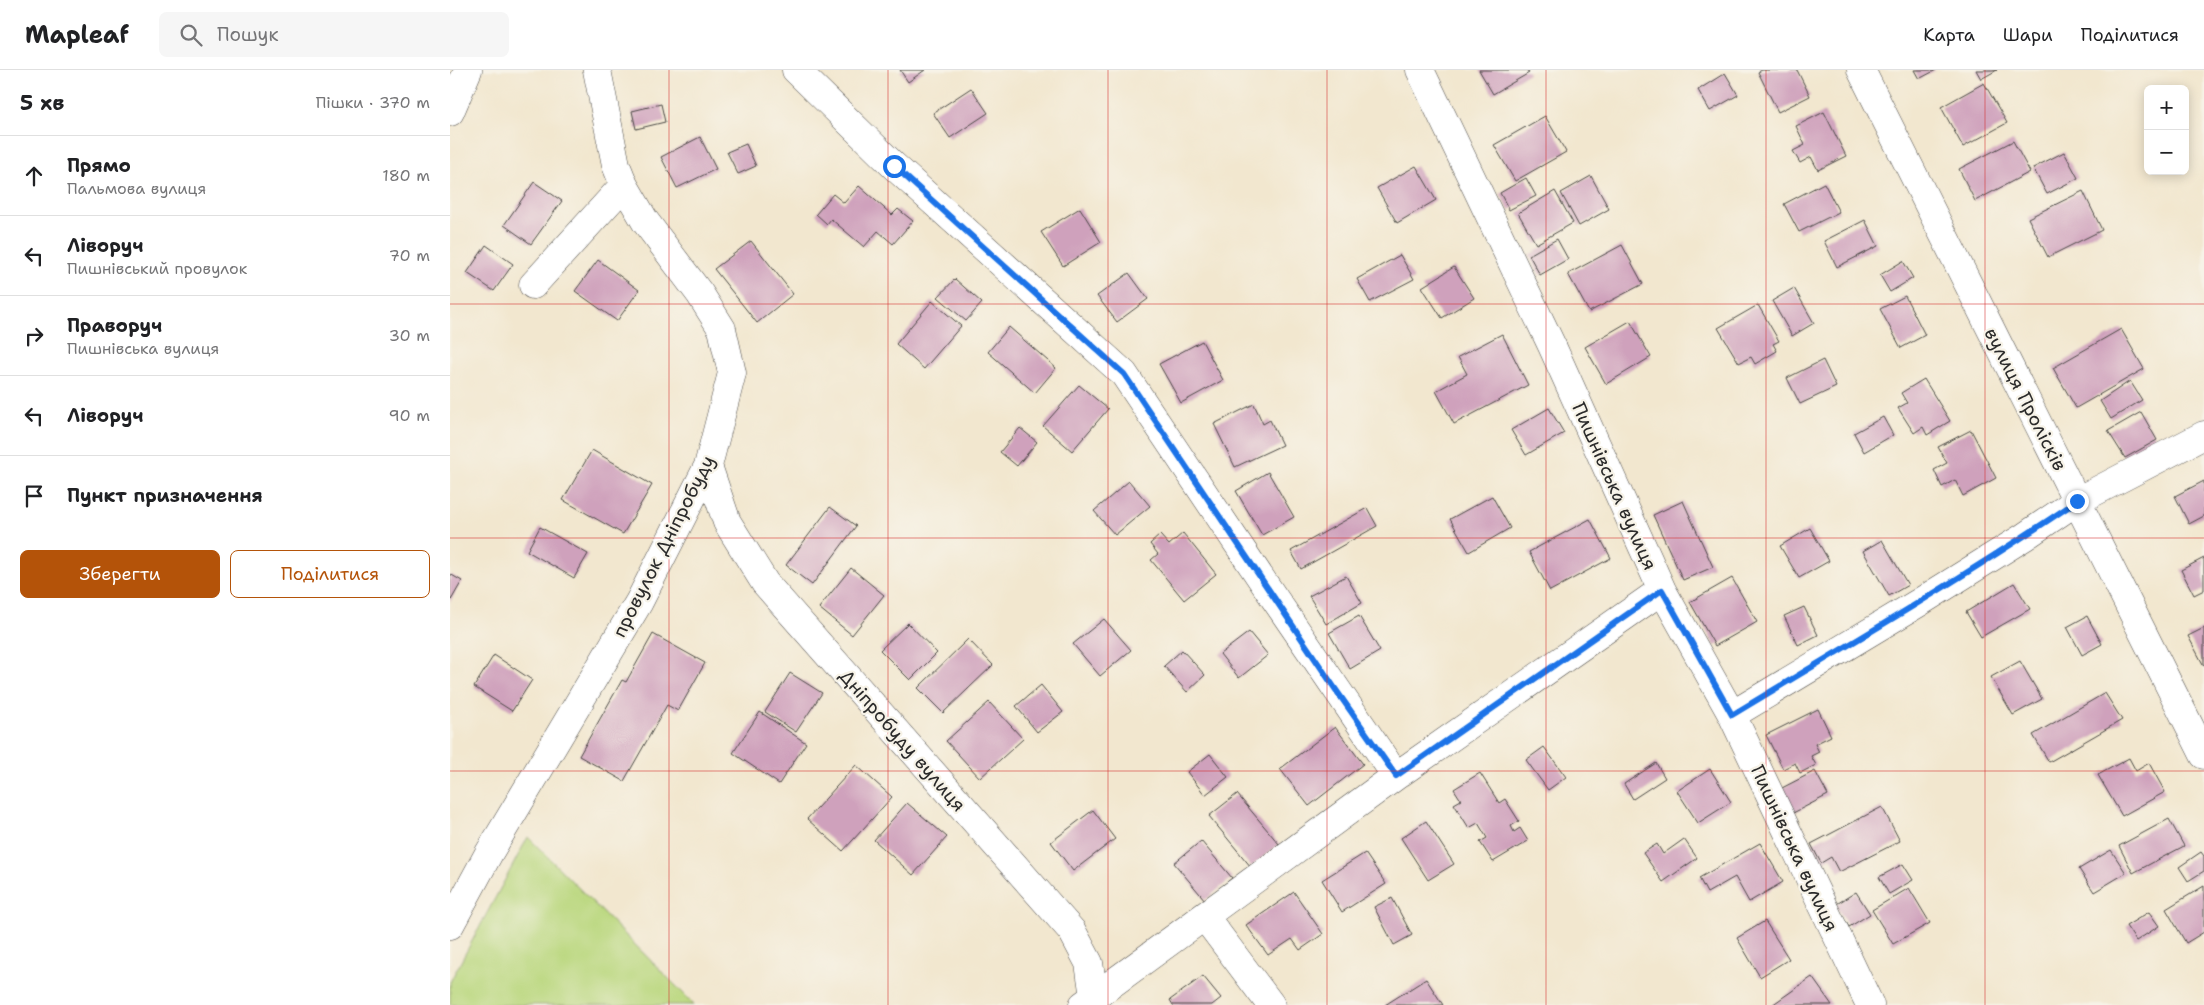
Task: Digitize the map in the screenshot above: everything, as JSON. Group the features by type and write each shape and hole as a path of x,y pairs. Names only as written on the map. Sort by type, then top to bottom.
{"street":[{"path":"450,112 468,70"},
{"name":"провулок Дніпробуду","path":"450,925 489,853 639,602 708,466 732,373 722,329 700,294 645,221 624,185 616,164 597,70"},
{"path":"796,70 894,166 1124,374 1396,776"},
{"name":"Пишнівська вулиця","path":"1420,70 1552,346 1662,590 1732,715 1870,1005"},
{"name":"вулиця Пролісків","path":"1861,70 2204,755"},
{"path":"533,284 624,185"},
{"path":"1732,715 1968,572 2077,501 2204,435"},
{"name":"Дніпробуду вулиця","path":"708,466 727,522 765,584 1072,931 1089,963 1088,1001"},
{"path":"1088,1001 1396,776 1662,590"},
{"path":"1205,917 1271,1005"}],"green space":[{"path":"528,837 694,1005 450,1005 450,982"}],"building":[{"path":"900,70 925,70 908,82"},
{"path":"1479,70 1527,70 1529,73 1493,94"},
{"path":"1762,70 1797,70 1810,96 1778,112 1758,72"},
{"path":"1914,70 1936,70 1919,79"},
{"path":"1976,70 1997,70 1981,79"},
{"path":"1725,73 1738,95 1710,111 1698,90"},
{"path":"1984,83 2007,123 1963,147 1941,107"},
{"path":"971,88 988,113 950,138 933,113"},
{"path":"661,104 665,122 636,129 632,111"},
{"path":"1824,112 1846,156 1818,170 1811,157 1800,163 1793,151 1805,145 1796,126"},
{"path":"1545,116 1566,152 1515,181 1494,145"},
{"path":"700,137 716,169 677,188 661,157"},
{"path":"2013,141 2030,172 1975,201 1959,169"},
{"path":"746,144 756,166 738,174 727,152"},
{"path":"2064,152 2078,178 2047,194 2033,168"},
{"path":"1416,166 1436,200 1397,223 1377,188"},
{"path":"1591,176 1609,209 1579,226 1561,193"},
{"path":"1526,178 1536,196 1509,210 1500,193"},
{"path":"534,182 562,201 531,244 504,225"},
{"path":"1824,183 1839,212 1799,232 1784,204"},
{"path":"859,186 892,215 898,209 913,221 893,244 878,231 864,247 831,219 827,224 816,214 833,194 844,203"},
{"path":"1555,191 1573,223 1536,244 1518,213"},
{"path":"2083,191 2102,230 2048,257 2028,218"},
{"path":"1080,208 1101,242 1063,266 1041,232"},
{"path":"1865,220 1878,246 1837,267 1824,241"},
{"path":"1557,239 1568,259 1540,275 1529,255"},
{"path":"751,241 793,294 757,323 714,269"},
{"path":"486,245 513,264 494,291 467,273"},
{"path":"1622,245 1643,284 1589,312 1568,274"},
{"path":"1400,255 1414,279 1370,302 1357,279"},
{"path":"598,260 639,290 617,321 575,291"},
{"path":"1903,261 1913,278 1890,292 1880,275"},
{"path":"1454,267 1474,298 1442,318 1422,287"},
{"path":"1129,273 1148,299 1117,322 1097,296"},
{"path":"955,279 982,303 966,321 938,297"},
{"path":"1794,288 1814,323 1792,336 1772,301"},
{"path":"1905,296 1925,335 1901,348 1880,309"},
{"path":"932,301 961,326 924,369 896,344"},
{"path":"1758,305 1779,341 1773,344 1777,351 1755,364 1751,357 1739,363 1718,328"},
{"path":"1630,321 1651,357 1606,384 1585,347"},
{"path":"1009,327 1056,368 1035,393 988,352"},
{"path":"2121,329 2144,369 2076,408 2053,368"},
{"path":"1502,334 1528,385 1454,424 1436,391 1467,374 1458,357"},
{"path":"1202,341 1223,380 1181,403 1159,364"},
{"path":"1823,360 1836,387 1800,404 1787,378"},
{"path":"1924,379 1950,421 1927,435 1923,427 1914,433 1898,408 1907,403 1901,393"},
{"path":"2130,381 2142,400 2111,419 2100,401"},
{"path":"1079,385 1108,409 1072,451 1043,426"},
{"path":"1254,404 1263,424 1270,420 1282,445 1235,467 1214,424"},
{"path":"1549,408 1564,433 1526,455 1511,430"},
{"path":"2141,412 2157,440 2125,458 2108,431"},
{"path":"1883,417 1893,435 1864,452 1854,433"},
{"path":"1020,428 1037,442 1017,466 1000,452"},
{"path":"1971,430 1996,478 1963,496 1955,480 1942,487 1934,470 1947,463 1938,447"},
{"path":"592,450 652,485 623,534 563,500"},
{"path":"1268,472 1294,517 1262,535 1236,491"},
{"path":"1129,481 1150,506 1115,535 1094,511"},
{"path":"2204,481 2204,516 2189,524 2175,496"},
{"path":"1492,496 1510,528 1469,552 1450,519"},
{"path":"1683,501 1713,567 1683,580 1653,515"},
{"path":"830,507 856,526 812,585 786,565"},
{"path":"1367,508 1377,526 1301,569 1291,551"},
{"path":"1590,519 1611,558 1550,591 1529,552"},
{"path":"540,527 588,554 574,578 527,551"},
{"path":"1810,528 1829,561 1799,578 1780,546"},
{"path":"1183,533 1216,574 1184,600 1151,560 1158,554 1150,544 1160,535 1169,545"},
{"path":"1882,540 1908,585 1889,596 1863,551"},
{"path":"2204,558 2204,590 2194,595 2181,570"},
{"path":"851,568 884,595 852,635 819,608"},
{"path":"450,574 462,581 450,602"},
{"path":"1346,576 1362,603 1326,624 1309,596"},
{"path":"1732,578 1757,622 1715,646 1690,602"},
{"path":"2014,583 2030,609 1981,637 1966,612"},
{"path":"1804,607 1818,635 1798,645 1784,616"},
{"path":"1359,616 1380,651 1350,669 1329,633"},
{"path":"2087,616 2102,644 2082,655 2067,627"},
{"path":"1104,619 1131,650 1100,676 1073,644"},
{"path":"908,623 937,653 910,680 880,650"},
{"path":"2204,628 2204,666 2188,636"},
{"path":"1249,632 1268,655 1239,678 1220,654"},
{"path":"653,634 705,663 678,711 667,705 624,781 579,756 622,680 626,682"},
{"path":"968,639 993,665 943,713 918,688"},
{"path":"1182,650 1205,675 1187,692 1164,666"},
{"path":"494,655 532,680 512,711 474,687"},
{"path":"2020,661 2042,699 2013,715 1991,677"},
{"path":"790,673 822,693 796,732 765,712"},
{"path":"1041,685 1063,712 1037,732 1016,706"},
{"path":"2105,693 2122,720 2049,762 2033,735"},
{"path":"989,702 1023,739 980,778 946,741"},
{"path":"1818,709 1831,736 1815,744 1819,752 1811,756 1816,765 1800,773 1795,763 1783,769 1766,735"},
{"path":"760,712 806,743 779,784 733,753"},
{"path":"1335,727 1363,764 1309,806 1280,769"},
{"path":"1544,747 1566,777 1548,790 1526,760"},
{"path":"1210,754 1228,777 1205,795 1187,772"},
{"path":"2129,758 2136,771 2149,763 2165,792 2122,816 2098,775"},
{"path":"1656,763 1665,778 1633,799 1624,784"},
{"path":"856,765 892,797 843,851 807,819"},
{"path":"1710,769 1731,802 1698,823 1677,791"},
{"path":"1815,771 1828,795 1793,813 1780,789"},
{"path":"1480,773 1499,803 1505,799 1519,821 1511,826 1514,832 1520,828 1528,841 1493,862 1480,842 1487,838 1478,823 1469,828 1454,804 1461,800 1454,789"},
{"path":"1237,794 1279,844 1251,867 1209,816"},
{"path":"907,803 947,837 913,875 874,840"},
{"path":"1882,807 1900,841 1839,872 1831,857 1821,863 1811,844"},
{"path":"1093,810 1115,839 1073,871 1051,842"},
{"path":"2169,819 2184,846 2133,873 2119,846"},
{"path":"1426,821 1454,864 1428,880 1401,838"},
{"path":"1684,839 1697,858 1663,882 1643,853 1657,844 1663,854"},
{"path":"1201,841 1232,878 1205,900 1174,863"},
{"path":"1760,843 1783,882 1749,902 1735,877 1707,893 1699,878"},
{"path":"2111,850 2126,873 2094,892 2079,869"},
{"path":"2201,852 2204,856 2204,871 2188,881 2179,867"},
{"path":"1365,853 1386,884 1342,912 1322,880"},
{"path":"1903,864 1913,880 1889,894 1879,877"},
{"path":"2204,886 2204,932 2186,943 2166,909"},
{"path":"1909,888 1930,923 1893,944 1872,910"},
{"path":"1294,892 1323,934 1300,950 1292,939 1268,955 1246,925"},
{"path":"1856,892 1870,914 1849,927 1835,905"},
{"path":"1392,898 1412,935 1394,945 1374,907"},
{"path":"2149,912 2159,926 2136,941 2126,926"},
{"path":"1765,921 1789,959 1760,977 1737,938"},
{"path":"1203,976 1221,998 1212,1005 1173,1005 1170,1000"},
{"path":"1812,977 1832,1005 1772,1005"},
{"path":"1426,979 1443,1005 1385,1005"}],"route":[{"path":"894,166 966,229 1124,374 1396,776 1662,590 1732,715 1920,602 2024,537 2077,501"}]}
